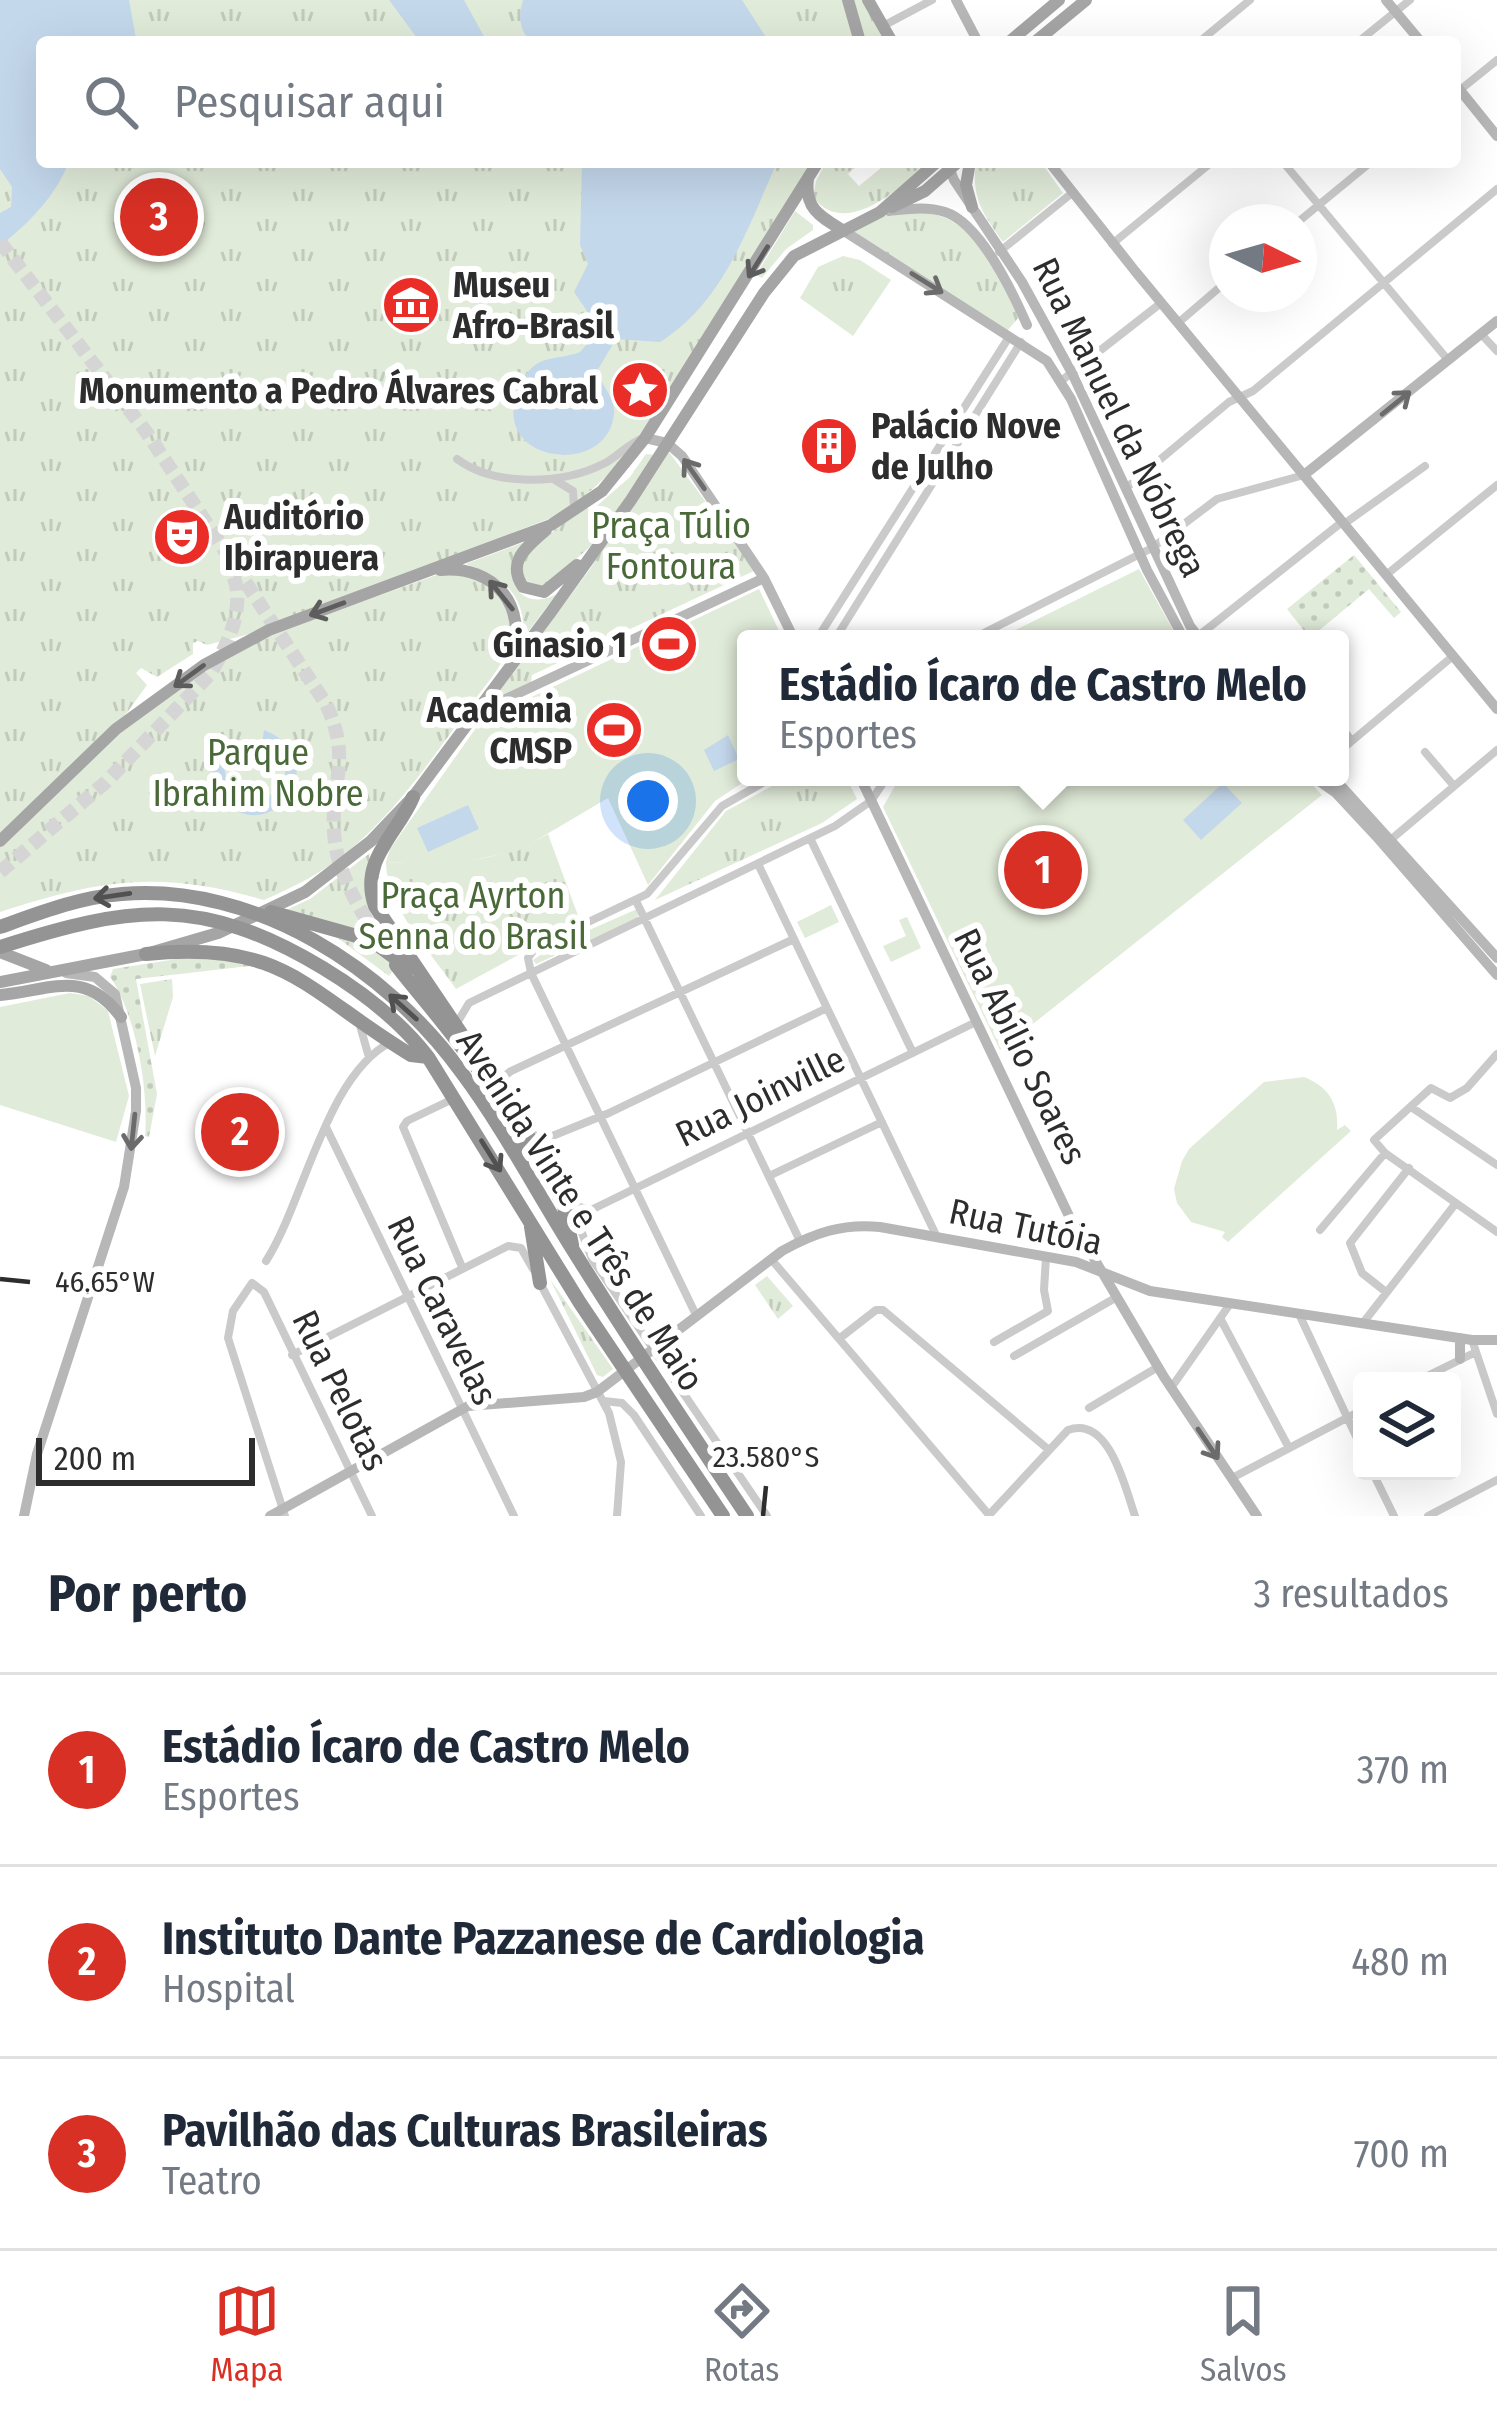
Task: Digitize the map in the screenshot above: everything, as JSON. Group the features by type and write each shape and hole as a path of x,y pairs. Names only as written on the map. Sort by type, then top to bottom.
{"highway":[{"path":"413,797 380,849 370,883 381,917 521,1122 564,1206 573,1250"},
{"name":"Avenida Vinte e Três de Maio","path":"0,927 117,894 169,894 227,906 327,948 410,1012 464,1074 747,1516"},
{"path":"227,906 248,906 371,940 427,982"},
{"name":"Avenida Vinte e Três de Maio","path":"0,950 101,917 159,913 229,923 274,940 338,977 411,1037 428,1057 723,1516"},
{"path":"146,954 199,951 258,958 293,974 411,1055 428,1057"},
{"path":"396,965 480,1073 514,1131 522,1168"},
{"path":"531,1222 540,1283"}],"main road":[{"path":"848,0 858,36"},
{"path":"868,0 889,36"},
{"path":"1016,36 1059,0"},
{"path":"1042,36 1086,0"},
{"path":"0,841 116,729 204,665 269,630 551,525 616,478 646,438 814,168"},
{"path":"0,982 146,954 233,927 305,892 371,841 413,797 506,671 794,256 925,191 945,168"},
{"path":"969,168 966,185 972,207"},
{"path":"808,178 808,202 844,231"},
{"path":"551,525 516,563 518,579 530,590 551,589 595,547"},
{"path":"428,571 475,572 505,593 517,628 506,671"},
{"path":"0,950 23,964 52,972"},
{"path":"0,995 82,987 104,995 121,1017"}],"street":[{"path":"883,26 932,0"},
{"path":"956,0 975,36"},
{"path":"1206,36 1250,0"},
{"path":"1387,0 1416,36"},
{"path":"1365,36 1410,0"},
{"path":"1461,87 1497,60"},
{"path":"1461,95 1497,136"},
{"name":"Rua Manuel da Nóbrega","path":"950,168 1027,325"},
{"path":"1055,168 1112,244 1385,575 1453,656 1492,692 1497,709"},
{"path":"1112,244 1205,168"},
{"path":"1288,168 1448,360"},
{"path":"1319,204 1364,168"},
{"path":"1125,489 1497,189"},
{"path":"996,254 1072,193"},
{"name":"Rua Manuel da Nóbrega","path":"880,212 920,208 948,213 996,254 1046,325 1146,551 1190,630"},
{"name":"Rua Manuel da Nóbrega","path":"844,231 1067,377"},
{"path":"1178,323 1209,296"},
{"path":"1067,377 1161,303"},
{"path":"991,630 1146,551 1217,499 1304,475 1497,320"},
{"path":"823,630 1015,339 1027,325 1046,325"},
{"path":"1481,334 1497,351"},
{"path":"842,630 1015,339"},
{"name":"Rua Manuel da Nóbrega","path":"1085,416 1125,489 1146,551"},
{"path":"457,459 496,476 548,478 600,466 636,439 667,443 682,456 764,578 790,630"},
{"path":"1204,630 1425,466"},
{"path":"548,478 573,490 573,512"},
{"path":"1385,575 1497,485"},
{"path":"904,502 916,510"},
{"path":"474,714 764,578"},
{"path":"1349,744 1453,656"},
{"path":"1349,737 1352,741"},
{"path":"1386,843 1497,750"},
{"path":"1425,752 1454,786"},
{"path":"696,1316 527,964 532,950 635,901 670,871 722,806 757,786"},
{"name":"Rua Abílio Soares","path":"864,786 1069,1216 1171,1388 1257,1516"},
{"path":"457,1023 469,1003 836,826 871,801 881,786"},
{"path":"1325,786 1497,958"},
{"path":"1340,786 1386,843"},
{"path":"810,838 913,1053"},
{"path":"758,864 937,1237"},
{"path":"1437,898 1497,975"},
{"path":"635,901 800,1241"},
{"path":"497,1082 508,1072 794,939"},
{"path":"25,1516 37,1454 129,1165 136,1088 115,994 105,983 82,974 52,972"},
{"path":"540,1142 827,1008"},
{"path":"357,1017 368,1055"},
{"name":"Rua Joinville","path":"570,1202 588,1211 976,1022"},
{"path":"266,1261 326,1127 368,1055 391,1042"},
{"path":"1497,1054 1459,1093 1448,1097 1431,1088 1376,1135 1376,1145 1385,1153 1497,1232"},
{"path":"455,1098 407,1120 403,1127 462,1267"},
{"path":"1411,1107 1497,1165"},
{"path":"521,1122 540,1142 570,1202 587,1251 767,1516"},
{"path":"769,1176 882,1122"},
{"name":"Rua Caravelas","path":"326,1127 514,1516"},
{"path":"1320,1230 1385,1153"},
{"path":"1386,1292 1362,1273 1349,1243 1408,1168"},
{"path":"1364,1323 1456,1203"},
{"name":"Rua Tutóia","path":"602,1393 771,1259 827,1230 866,1226 1046,1257 1104,1272 1150,1291 1473,1343 1497,1340"},
{"path":"292,1355 462,1267 518,1245 602,1393 621,1462 617,1516"},
{"path":"994,1342 1048,1311 1046,1257"},
{"path":"771,1259 989,1516 1068,1430 1084,1426 1104,1441 1135,1516"},
{"name":"Rua Pelotas","path":"279,1514 227,1329 245,1288 255,1282 372,1516"},
{"path":"1014,1357 1117,1297"},
{"path":"1171,1388 1231,1303"},
{"path":"840,1338 876,1310 883,1310 1049,1450"},
{"path":"1298,1313 1353,1430"},
{"path":"1220,1318 1288,1448"},
{"path":"1435,1372 1460,1359 1473,1343"},
{"path":"1473,1343 1497,1414"},
{"path":"1089,1408 1158,1366"},
{"path":"279,1514 461,1409 602,1393 634,1415 701,1516"},
{"path":"1232,1478 1353,1414"},
{"path":"1376,1480 1394,1516"},
{"path":"1428,1516 1497,1480"}],"green space":[{"path":"0,0 842,0 853,36 36,36 36,168 809,168 640,439 588,493 551,518 253,633 207,645 193,643 193,654 157,677 141,668 136,673 147,685 126,714 0,833"},
{"path":"852,0 864,0 883,36 862,36"},
{"path":"823,168 854,168 848,174 859,186 881,168 923,168 873,205 841,213 826,209 813,197"},
{"path":"976,168 1045,168 1063,193 1003,242 980,205"},
{"path":"795,211 813,230 786,249 762,278 756,275"},
{"path":"914,212 952,222 980,247 1019,317 1007,331 850,231 881,216"},
{"path":"843,256 860,260 891,280 853,336 800,298 818,267"},
{"name":"Praça Túlio Fontoura","path":"666,448 756,570 532,675 531,682 499,699 496,696 590,569"},
{"path":"646,454 655,455 594,543 543,589 526,585 520,558 585,506 591,511 630,477"},
{"path":"525,542 513,565 516,587 531,599 557,594 523,638 521,610 510,590 466,564"},
{"path":"1354,555 1401,612 1394,618 1369,589 1320,630 1304,630 1287,609"},
{"path":"1139,569 1173,630 1015,630"},
{"name":"Parque Ibrahim Nobre","path":"442,573 485,585 504,603 510,630 506,654 417,779 341,857 264,900 194,885 131,882 69,892 0,912 0,843 115,733 204,668 269,635"},
{"path":"759,589 779,630 737,630 738,786 715,801 648,885 608,798 518,851 448,865 386,862 390,849 481,721"},
{"path":"772,786 850,786 857,799 822,823 655,900 726,811"},
{"path":"895,786 1314,786 1322,795 1000,1050 883,807"},
{"name":"Praça Ayrton Senna do Brasil","path":"548,834 580,921 456,989 393,896 386,862 490,857"},
{"name":"Parque Ibrahim Nobre","path":"370,853 365,891 400,961 389,976 324,928 286,910 310,899"},
{"path":"831,905 839,922 805,938 797,922"},
{"path":"637,909 638,917 559,956 556,951 536,964 533,960 553,946"},
{"path":"907,917 921,948 891,962 883,946 906,936 899,920"},
{"path":"196,956 258,965 136,979 157,1094 149,1137 145,1136 139,1054 127,1011 110,977 113,969"},
{"path":"172,979 173,997 155,1056 140,984"},
{"path":"70,993 89,996 108,1011 129,1096 116,1142 0,1105 0,1007"},
{"path":"1304,1077 1331,1098 1337,1130 1345,1125 1351,1131 1228,1242 1222,1237 1225,1232 1191,1222 1177,1203 1174,1189 1189,1149 1264,1082"},
{"path":"767,1276 793,1306 778,1319 755,1285"},
{"path":"550,1279 613,1369 603,1377 597,1375"}],"water":[{"path":"0,0 129,0 135,36 36,36 36,168 66,168 40,208 0,246 0,213 11,207 12,187 0,169"},
{"path":"389,0 464,0 484,36 416,36"},
{"path":"523,0 742,0 765,36 526,36 520,12"},
{"path":"582,168 774,168 744,238 701,307 660,342 616,339 597,371 614,408 607,434 593,447 575,454 555,454 522,437 514,420 516,397 535,365 580,352 591,335 592,321 574,292 588,264 580,245"},
{"path":"264,730 285,743 295,759 296,776 280,806 265,814 247,815 221,797 213,764 224,766 231,789 243,800 271,795 285,770 280,755 262,743"},
{"path":"728,735 737,760 714,771 704,750"},
{"path":"1220,786 1226,786 1242,803 1201,840 1183,820"},
{"path":"468,805 479,829 428,852 417,828"}],"tunnel":[{"path":"0,242 147,433 326,704 338,740 336,848 352,894 386,951"},
{"path":"0,872 106,782 211,673 230,635 237,607 229,567"}],"place":[{"name":"Pavilhão das Culturas Brasileiras","path":"159,217"},
{"name":"Museu Afro-Brasil","path":"411,305"},
{"name":"Monumento a Pedro Álvares Cabral","path":"640,390"},
{"name":"Palácio Nove de Julho","path":"829,446"},
{"name":"Auditório Ibirapuera","path":"182,537"},
{"name":"Ginasio 1","path":"669,644"},
{"name":"Academia CMSP","path":"614,730"},
{"name":"Estádio Ícaro de Castro Melo","path":"1043,870"},
{"name":"Instituto Dante Pazzanese de Cardiologia","path":"240,1132"}]}
